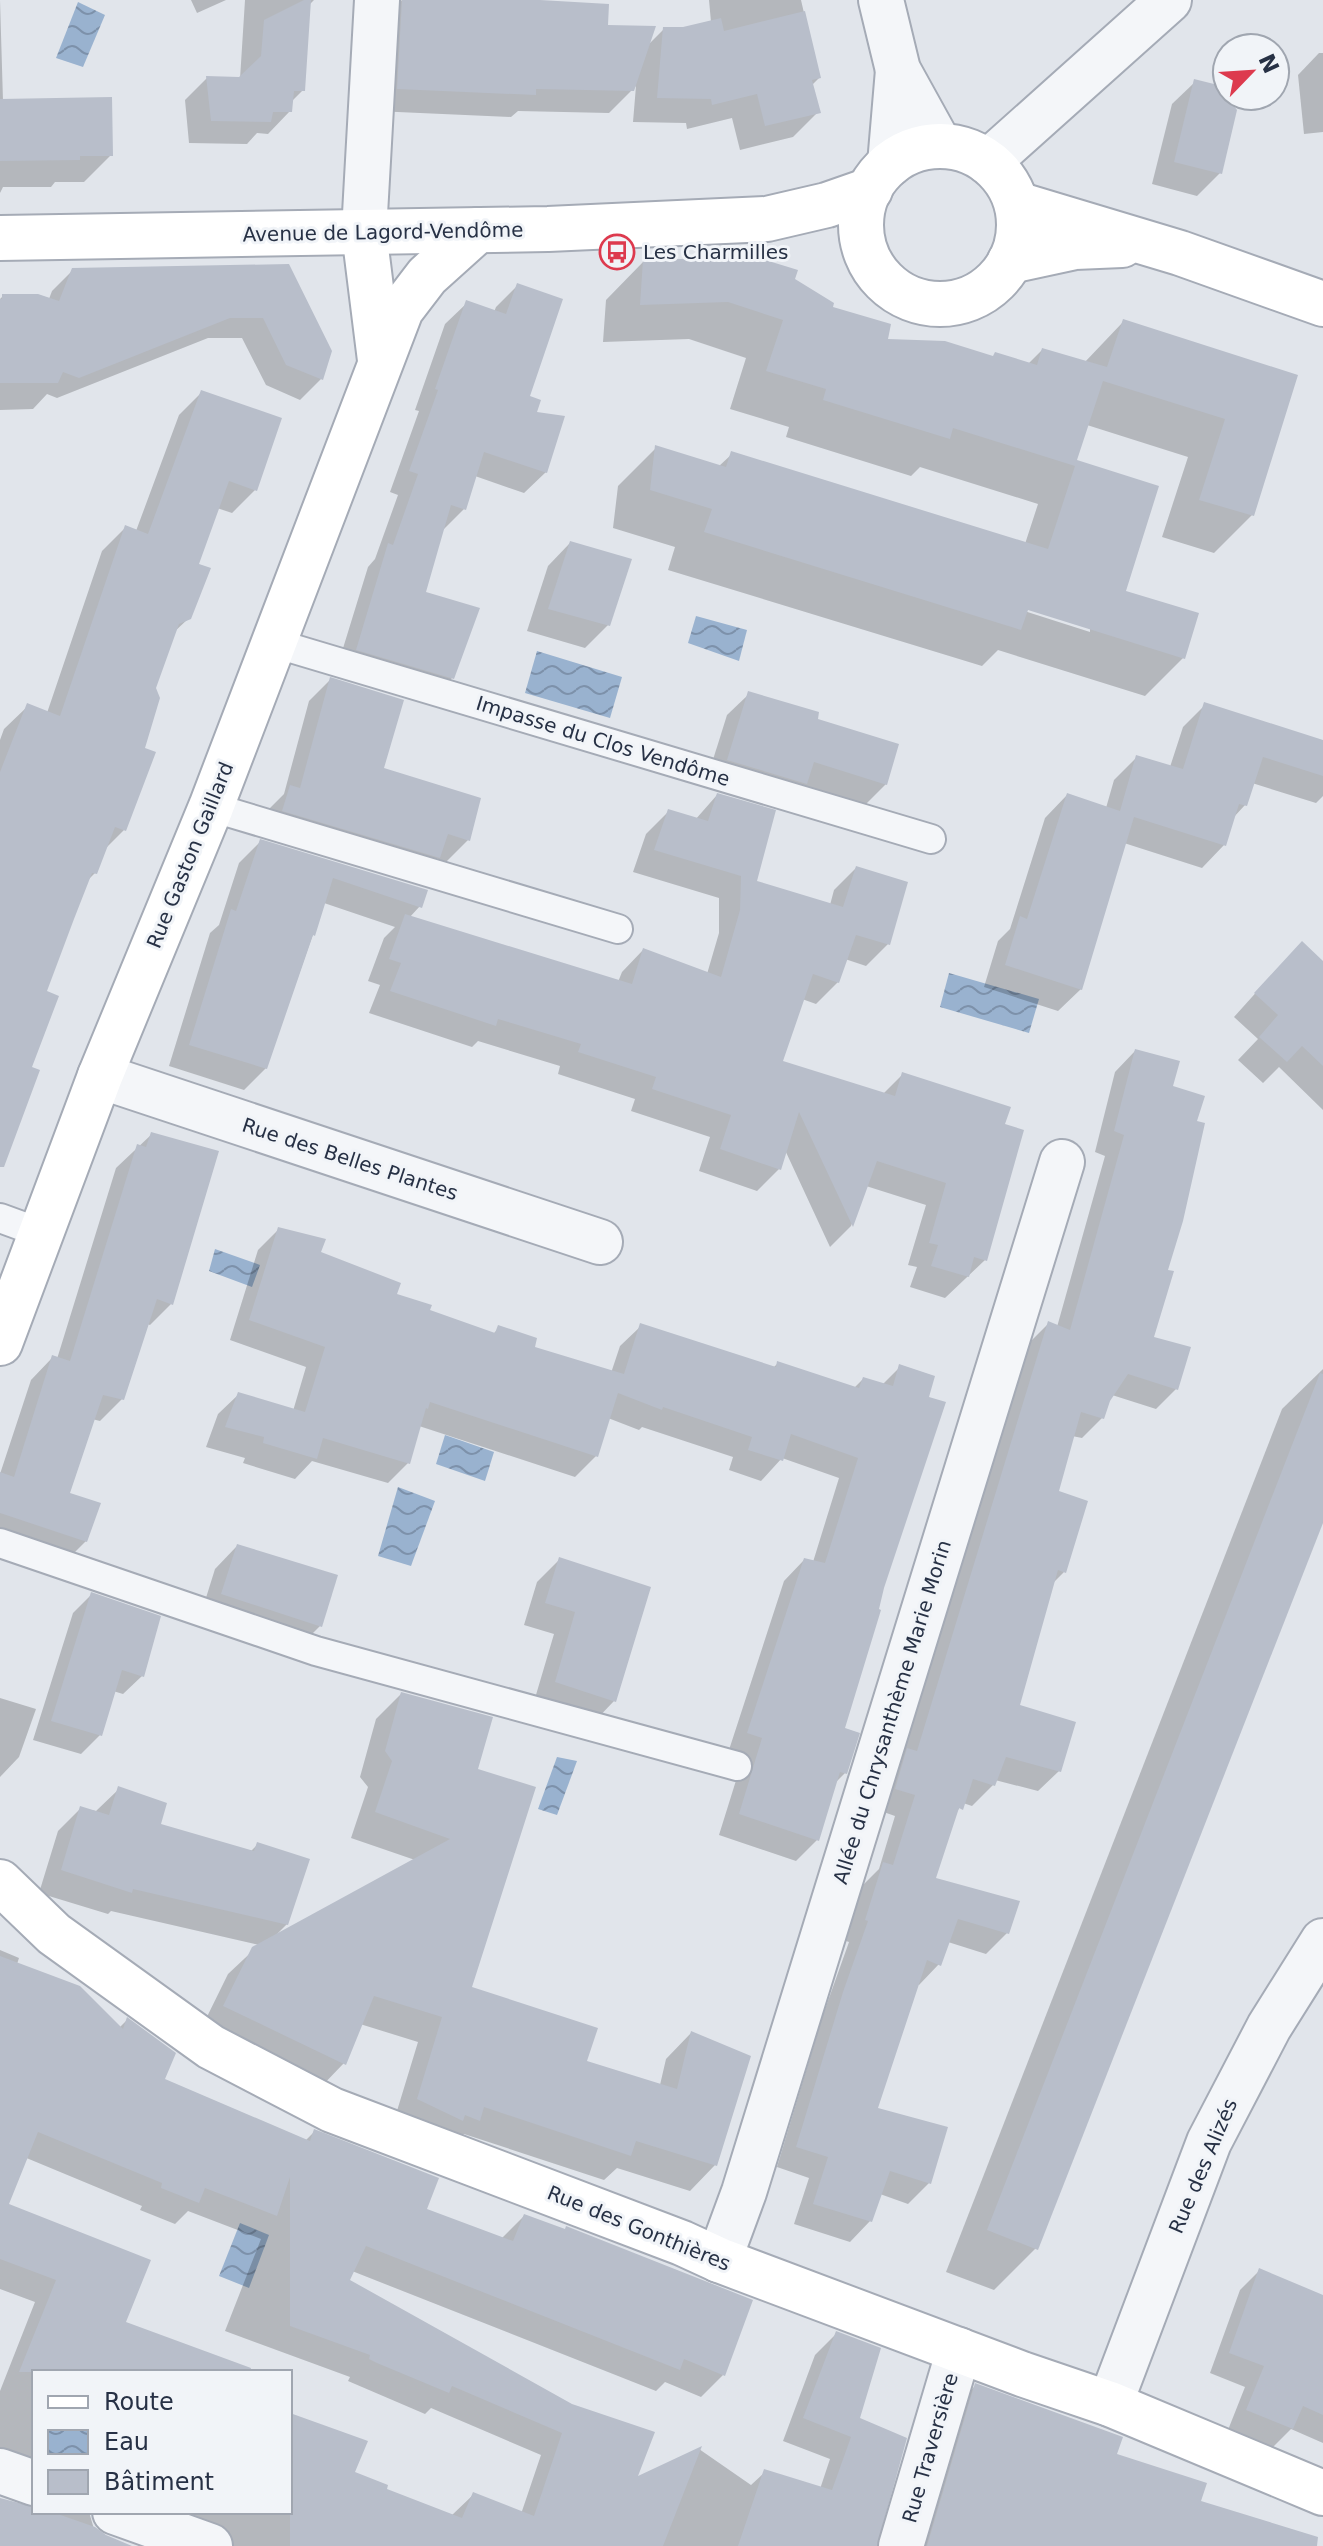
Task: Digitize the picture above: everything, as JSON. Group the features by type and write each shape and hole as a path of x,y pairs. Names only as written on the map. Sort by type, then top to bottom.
{"street":[{"path":"364,232 377,0"},
{"path":"881,0 898,70 940,146"},
{"path":"988,162 1169,0"},
{"path":"880,177 898,70"},
{"path":"940,146 958,148 988,162 1009,185 1017,204 1019,228 1014,252 1002,274 984,291 963,302 938,305 914,300 892,289 875,271 864,249 864,201 880,177 910,151 940,146"},
{"name":"Avenue de Lagord-Vendôme","path":"0,238 609,227 767,219 827,205 880,177"},
{"path":"1017,204 1153,244 1323,304"},
{"name":"Avenue de Lagord-Vendôme","path":"767,219 816,234 868,256"},
{"name":"Rue Gaston Gaillard","path":"0,1343 100,1076 211,807 401,310 427,276 478,230"},
{"name":"Rue Gaston Gaillard","path":"364,232 380,366"},
{"path":"1010,261 1075,247 1153,244"},
{"name":"Rue des Belles Plantes","path":"100,1076 600,1242"},
{"name":"Allée du Chrysanthème Marie Morin","path":"719,2260 744,2192 1062,1162"},
{"name":"Rue des Gonthières","path":"0,1882 54,1934 211,2047 332,2110 682,2243 719,2260 1110,2404 1323,2493"},
{"name":"Rue des Alizés","path":"1110,2404 1209,2142 1269,2027 1323,1941"},
{"name":"Rue Traversière","path":"901,2546 959,2350"},
{"path":"0,2471 32,2482"},
{"path":"121,2514 210,2546"}],"lane":[{"name":"Impasse du Clos Vendôme","path":"274,643 931,839"},
{"path":"211,807 618,929"},
{"path":"0,1218 41,1233"},
{"path":"0,1543 316,1651 737,1766"}],"water":[{"path":"78,2 105,15 83,67 56,58"},
{"path":"696,616 747,630 739,661 688,643"},
{"path":"537,651 622,677 610,718 525,693"},
{"path":"949,973 1039,999 1029,1033 940,1007"},
{"path":"215,1249 260,1265 252,1287 209,1271"},
{"path":"445,1435 494,1452 485,1481 436,1464"},
{"path":"398,1487 435,1501 411,1566 378,1556"},
{"path":"557,1757 577,1761 557,1815 538,1809"},
{"path":"240,2223 269,2235 249,2288 219,2276"}],"building":[{"path":"304,0 311,0 305,91 294,91 292,112 273,112 271,122 211,121 206,76 239,77 261,56 264,20"},
{"path":"402,0 540,0 609,4 608,25 656,26 634,91 536,89 536,95 397,89"},
{"path":"805,11 821,78 812,80 821,113 765,126 757,94 712,105 711,99 657,98 663,27 683,27 721,18 724,31"},
{"path":"1194,79 1211,83 1211,112 1237,112 1222,174 1174,162"},
{"path":"112,97 113,156 80,156 80,160 0,161 0,99"},
{"path":"755,257 798,270 795,279 834,303 833,307 891,324 888,339 945,341 1037,365 1042,348 1107,367 1123,319 1298,375 1254,516 1199,500 1225,419 1103,381 1077,460 1159,486 1126,591 1199,613 1185,659 1028,610 1021,630 704,532 712,509 650,490 655,445 726,467 731,451 1048,549 1075,466 953,428 950,439 823,400 826,389 766,371 783,320 728,302 640,305 643,260"},
{"path":"289,264 332,351 323,380 286,365 263,318 230,318 79,378 63,372 58,383 0,383 2,294 38,294 59,301 72,268"},
{"path":"517,283 563,299 530,396 541,400 537,412 565,416 547,473 484,452 466,510 451,505 426,592 480,608 454,679 356,650 388,543 393,545 418,474 409,471 466,300 506,314"},
{"path":"201,390 282,418 257,491 229,481 199,564 211,568 191,619 179,624 156,688 160,698 145,748 156,752 126,831 115,827 97,874 92,873 74,919 47,991 59,996 32,1067 40,1070 4,1167 0,1167 0,772 27,703 60,716 125,525 148,534"},
{"path":"570,541 632,559 610,626 548,609"},
{"path":"330,677 404,700 384,768 481,798 470,841 448,834 440,858 282,811 290,785 300,788"},
{"path":"748,691 819,712 818,719 899,744 887,785 814,762 807,784 727,760"},
{"path":"1204,702 1323,740 1323,776 1263,757 1247,806 1239,804 1226,846 1134,817 1082,990 1005,965 1020,916 1027,919 1067,793 1120,811 1136,755 1183,769"},
{"path":"717,793 776,810 757,881 843,907 856,866 908,882 890,945 856,935 839,983 813,974 783,1061 895,1096 902,1072 1011,1107 1005,1124 1024,1130 987,1261 974,1257 969,1277 931,1266 938,1245 929,1243 946,1183 877,1161 853,1227 799,1112 781,1170 720,1149 731,1115 652,1089 656,1077 578,1052 581,1044 498,1019 496,1026 390,991 401,963 389,959 405,914 632,984 643,948 721,977 740,910 741,876 654,850 668,809 708,821"},
{"path":"260,839 428,890 422,908 333,878 267,1069 189,1045 231,909 236,911"},
{"path":"1302,941 1323,961 1323,1066 1302,1046 1287,1062 1259,1037 1278,1015 1254,993"},
{"path":"1135,1049 1180,1061 1173,1086 1205,1096 1197,1121 1205,1123 1183,1221 1168,1270 1174,1271 1154,1337 1191,1347 1178,1390 1128,1374 1110,1401 1104,1419 1081,1412 1059,1491 1088,1501 1066,1573 1058,1570 1020,1705 1076,1722 1061,1772 1006,1757 995,1786 973,1779 963,1810 959,1808 936,1878 1020,1901 1009,1934 958,1919 941,1966 927,1960 878,2108 948,2127 931,2184 890,2171 872,2222 813,2204 828,2157 796,2147 868,1921 865,1920 883,1862 893,1865 915,1795 895,1789 907,1748 917,1751 1048,1321 1070,1330 1124,1135 1114,1131"},
{"path":"151,1132 219,1151 173,1305 157,1299 124,1400 103,1395 70,1493 101,1503 87,1542 0,1513 0,1472 14,1477 52,1355 70,1361 137,1144 146,1147"},
{"path":"278,1227 326,1239 321,1252 401,1283 397,1294 432,1305 430,1310 495,1333 498,1325 537,1338 535,1347 624,1374 640,1323 776,1367 777,1361 859,1388 863,1377 893,1386 899,1364 935,1376 929,1397 946,1402 884,1588 881,1610 845,1728 860,1733 847,1774 840,1772 819,1841 739,1814 762,1738 747,1733 804,1558 825,1563 858,1458 791,1434 783,1461 748,1450 752,1437 663,1407 662,1410 618,1393 598,1457 430,1402 410,1464 323,1438 317,1459 263,1443 264,1437 225,1427 238,1392 305,1412 325,1347 249,1320"},
{"path":"1320,1373 1323,1374 1323,1523 1038,2250 987,2230"},
{"path":"237,1544 338,1575 322,1627 221,1594"},
{"path":"559,1557 651,1587 616,1702 555,1682 575,1612 545,1603"},
{"path":"91,1592 161,1616 144,1677 122,1670 102,1736 51,1721"},
{"path":"401,1692 493,1717 478,1769 536,1787 472,1987 598,2028 587,2061 677,2089 691,2031 751,2056 717,2166 636,2141 631,2156 484,2107 480,2121 465,2115 463,2121 417,2099 442,2017 374,1996 346,2065 223,2006 252,1947 450,1839 375,1812 392,1761 385,1751"},
{"path":"118,1786 167,1803 161,1824 254,1851 257,1842 310,1859 288,1925 133,1889 132,1893 61,1870 80,1806 109,1815"},
{"path":"0,1956 80,1986 123,2029 127,2017 176,2053 165,2079 310,2141 314,2129 439,2178 427,2209 513,2241 524,2214 565,2229 566,2226 753,2300 725,2376 684,2359 680,2370 366,2246 350,2280 572,2404 655,2432 638,2476 702,2446 663,2546 290,2546 292,2414 368,2441 355,2472 388,2485 387,2489 462,2518 473,2492 534,2516 562,2433 452,2386 449,2393 377,2363 369,2359 370,2355 290,2326 290,2177 277,2216 205,2188 199,2203 161,2188 162,2183 38,2132 9,2204 151,2260 126,2322 250,2370 19,2372 56,2280 0,2259"},
{"path":"1259,2268 1323,2295 1323,2415 1303,2406 1293,2429 1246,2410 1264,2366 1229,2353"},
{"path":"836,2331 881,2348 860,2418 907,2438 877,2546 738,2546 764,2469 832,2490 851,2437 803,2418"},
{"path":"975,2383 1123,2437 1117,2454 1207,2483 1201,2501 1318,2537 1317,2546 927,2546"},
{"path":"0,2498 32,2506 32,2514 58,2514 95,2527 132,2546 0,2546"}],"place":[{"name":"Les Charmilles","path":"617,252"}]}
